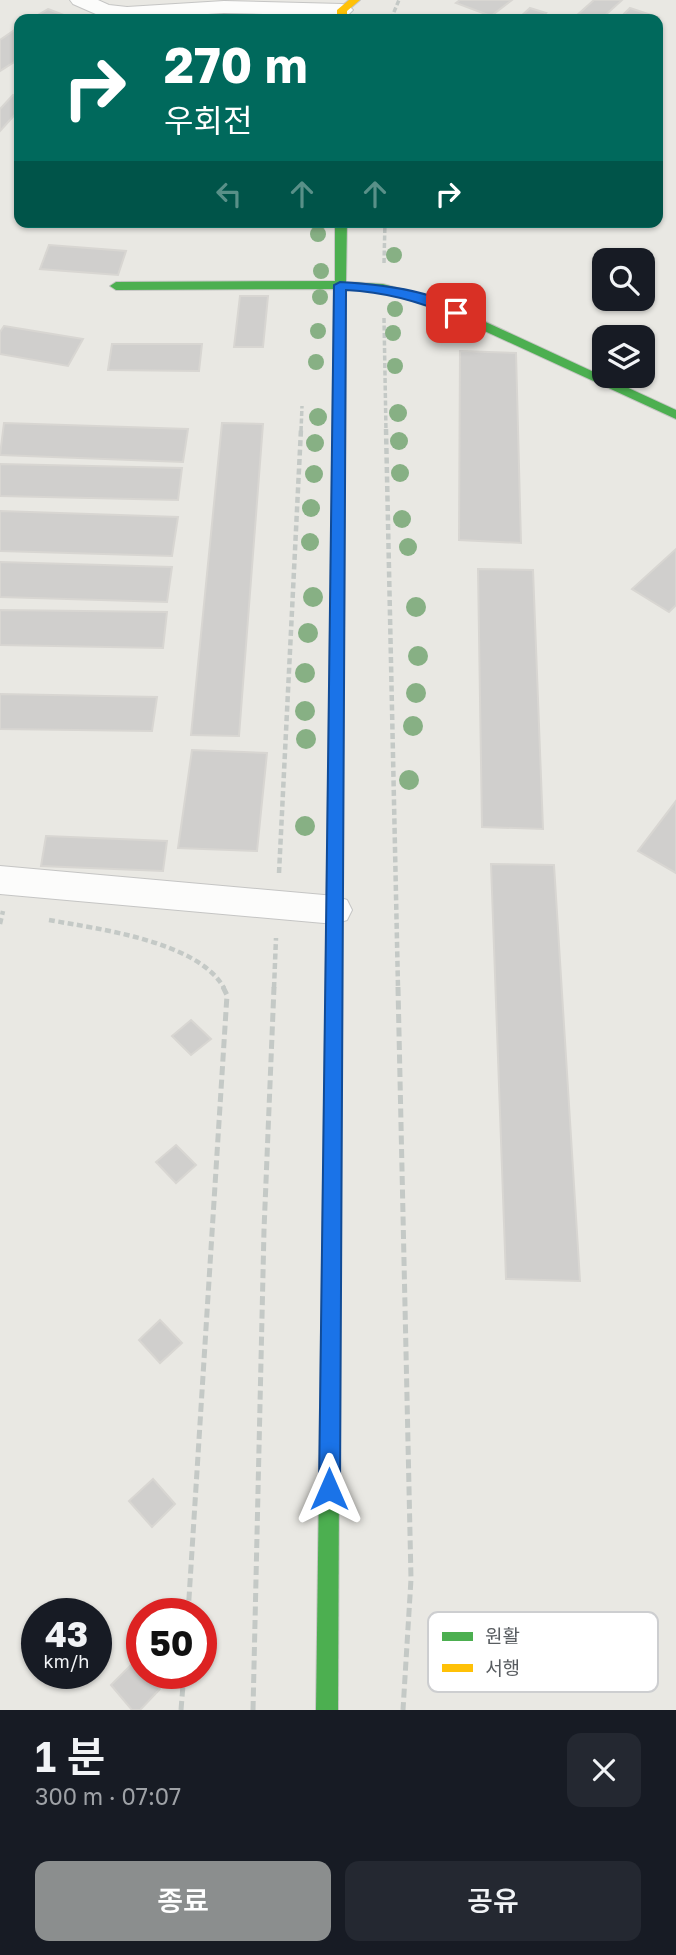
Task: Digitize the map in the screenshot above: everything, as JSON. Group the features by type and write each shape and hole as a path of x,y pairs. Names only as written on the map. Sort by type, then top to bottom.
{"main road":[{"path":"327,1710 341,228"},
{"path":"116,286 340,285 383,288 432,302 676,415"}],"street":[{"path":"80,0 105,11 127,13 223,8 347,10"},
{"path":"2,895 334,909"}],"path":[{"path":"385,228 383,288 411,1565 403,1710"},
{"path":"253,1710 264,1230 302,396"},
{"path":"2,895 15,914"},
{"path":"40,918 100,930 188,954 214,974 227,995 189,1598"},
{"path":"181,1710 183,1689"}],"building":[{"path":"460,0 512,0 494,14 486,14 456,3"},
{"path":"594,0 622,0 607,14 578,14"},
{"path":"530,8 546,13 545,14 523,14"},
{"path":"630,8 648,14 624,14"},
{"path":"48,9 61,14 40,14"},
{"path":"14,30 14,62 0,71 0,40"},
{"path":"14,95 14,116 0,131 0,109"},
{"path":"49,245 126,251 118,275 40,269"},
{"path":"240,296 268,296 263,347 234,347"},
{"path":"4,326 83,339 68,366 0,354 0,332"},
{"path":"112,344 202,344 199,371 108,370"},
{"path":"460,351 516,353 521,543 459,540"},
{"path":"4,423 188,429 183,462 0,455"},
{"path":"222,423 263,424 239,736 191,735"},
{"path":"0,464 182,468 178,500 0,496"},
{"path":"0,511 178,517 172,556 0,551"},
{"path":"676,549 676,605 669,612 632,589"},
{"path":"0,562 172,567 167,602 0,597"},
{"path":"478,569 533,570 543,829 482,827"},
{"path":"0,610 167,612 163,648 0,645"},
{"path":"0,694 157,697 152,731 0,729"},
{"path":"192,750 267,753 257,851 178,848"},
{"path":"676,801 676,873 638,851"},
{"path":"46,836 167,841 163,871 41,866"},
{"path":"491,864 554,865 580,1281 506,1279"},
{"path":"191,1020 211,1039 191,1055 172,1036"},
{"path":"176,1145 196,1165 176,1183 156,1162"},
{"path":"160,1320 182,1343 160,1363 139,1340"},
{"path":"153,1479 175,1504 152,1527 129,1501"},
{"path":"126,1670 126,1689 160,1689 140,1710 132,1710 112,1684"}],"traffic: fast":[{"path":"337,630 341,228"},
{"path":"116,286 340,285 383,288 432,302 676,415"},
{"path":"327,1710 333,1029"}],"traffic: slow":[{"path":"342,14 342,10 355,0"},
{"path":"333,1029 337,630"}],"route":[{"path":"329,1489 340,285 383,288 432,302 456,313"}]}
